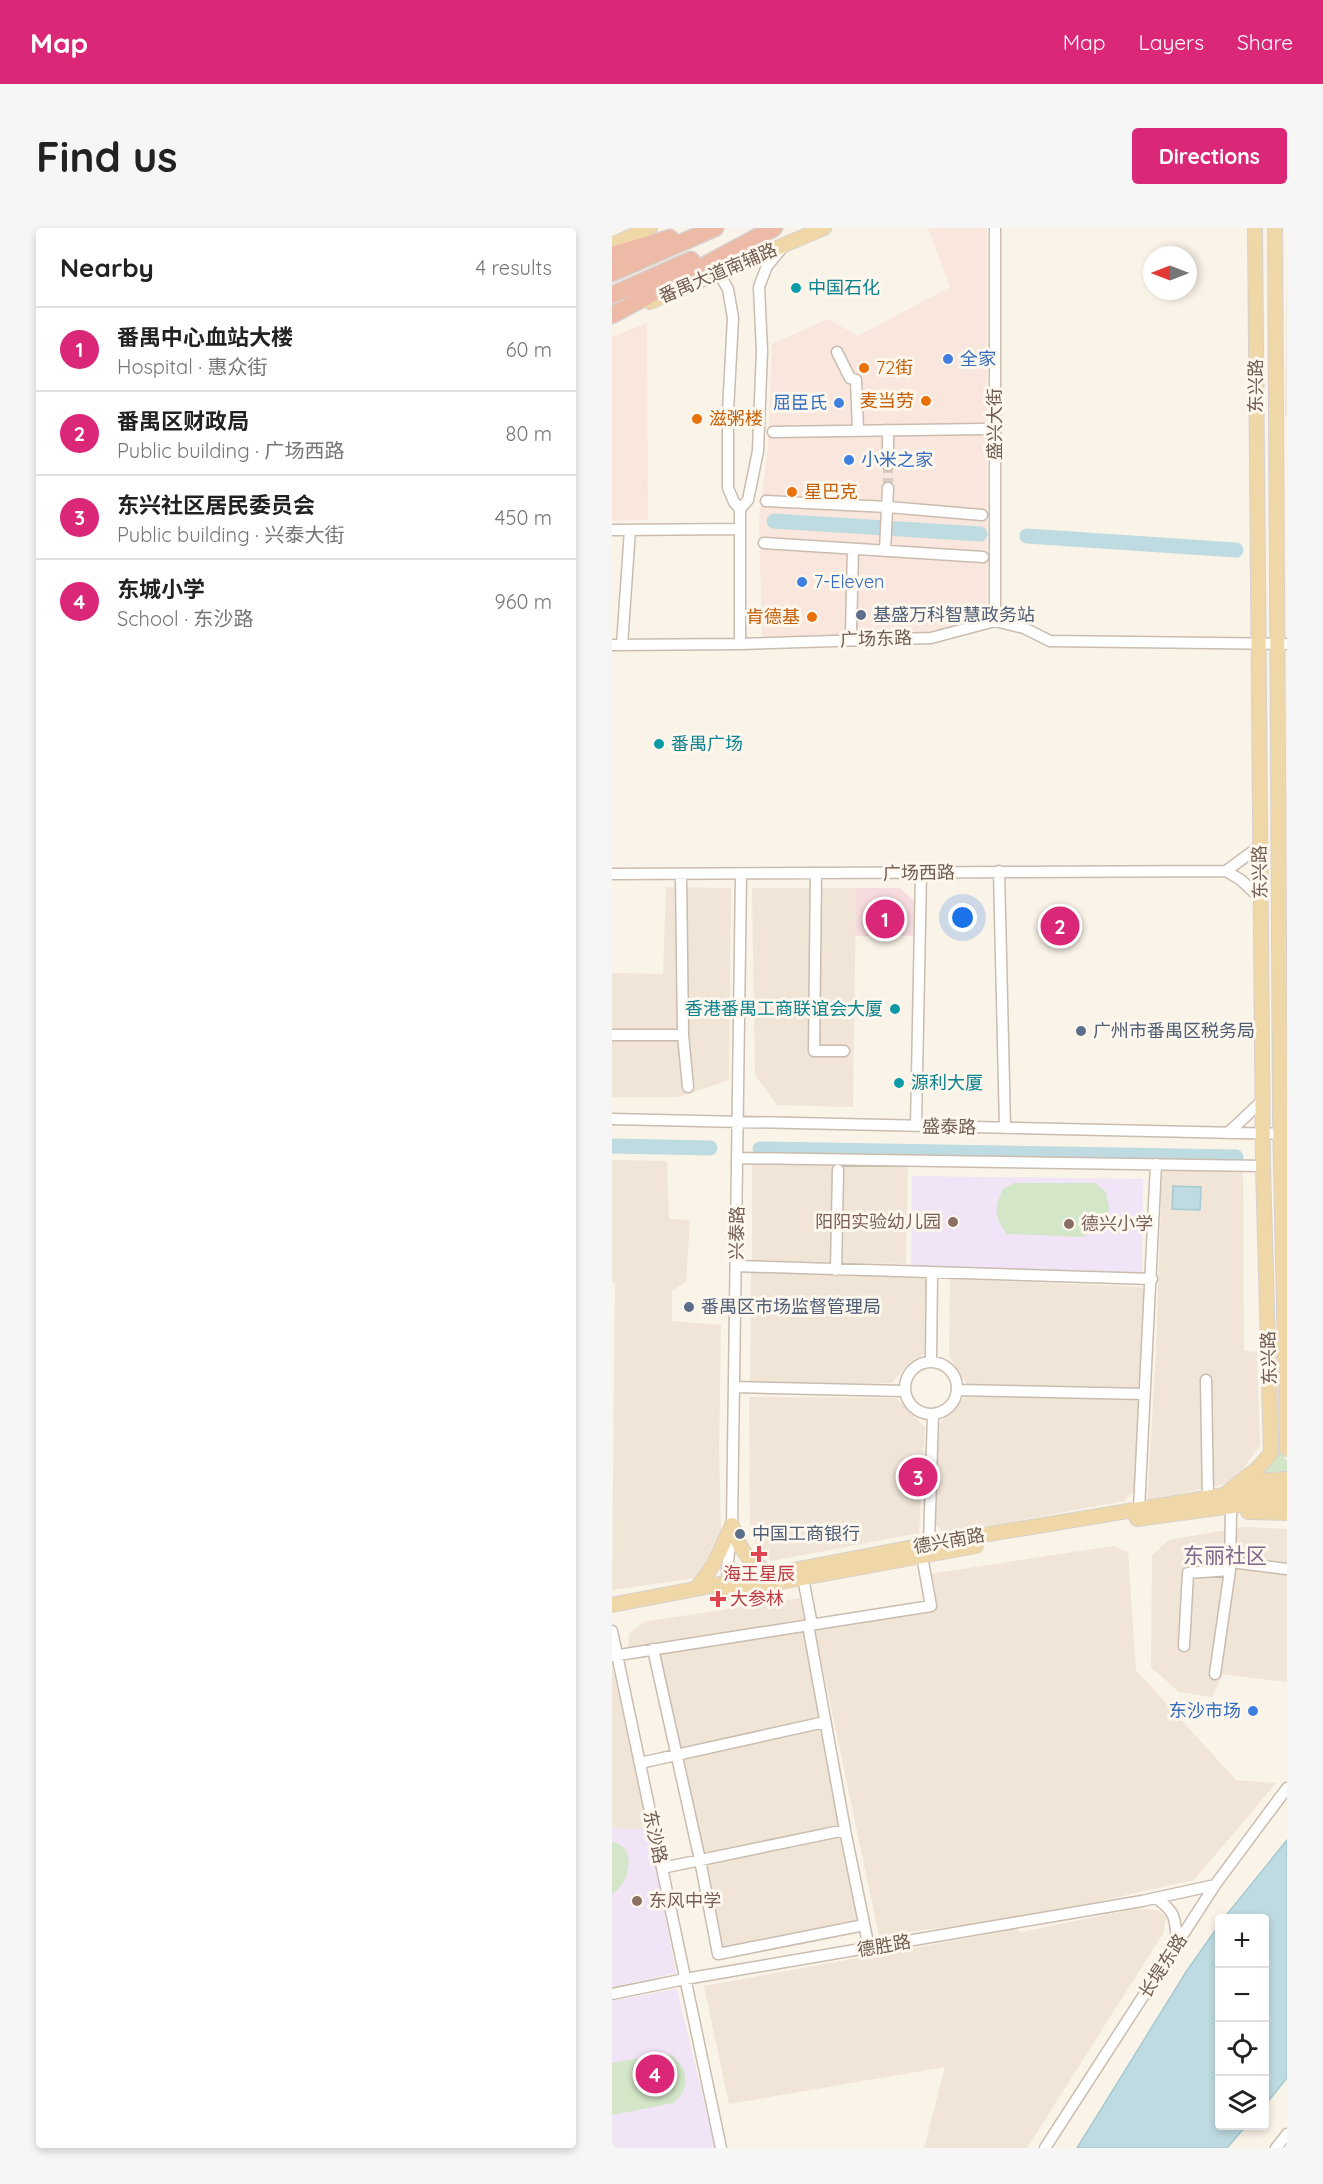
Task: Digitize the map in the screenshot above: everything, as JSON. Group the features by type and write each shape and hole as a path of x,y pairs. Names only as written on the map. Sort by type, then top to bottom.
{"highway":[{"path":"612,255 705,228"},
{"path":"612,273 715,228"},
{"path":"612,295 766,228"},
{"path":"612,316 774,228"}],"main road":[{"path":"612,245 650,228"},
{"name":"番禺大道南辅路","path":"612,316 719,274 824,228"},
{"name":"东兴路","path":"1224,1495 1258,1468 1271,1453 1262,1134 1255,228"},
{"name":"东兴路","path":"1275,228 1282,421 1280,1062 1284,1110 1282,1206 1287,1449"},
{"path":"1262,1063 1280,1062"},
{"path":"1264,1205 1282,1206"},
{"path":"1236,1486 1256,1481 1287,1479"},
{"name":"德兴南路","path":"612,1605 695,1589 803,1578 926,1550 1208,1497 1287,1490"},
{"name":"德兴南路","path":"612,1613 729,1587 771,1574 1075,1527 1247,1504 1287,1501"},
{"path":"1188,1512 1287,1513"},
{"path":"732,1525 738,1545 757,1566 771,1574"},
{"path":"695,1589 713,1566 732,1525"}],"street":[{"name":"盛兴大街","path":"994,228 995,621"},
{"path":"740,509 748,501 758,451 762,361 759,287 767,266 784,245"},
{"path":"719,274 728,290 732,318 728,411 728,488 740,509 740,644"},
{"path":"837,352 850,378 856,380 858,430"},
{"path":"773,432 983,429"},
{"path":"888,430 888,465"},
{"path":"885,551 888,488"},
{"path":"766,501 982,514"},
{"path":"612,530 741,529"},
{"path":"617,645 630,530"},
{"path":"764,543 983,557"},
{"path":"851,632 853,549"},
{"name":"广场东路","path":"617,645 931,638 995,621 1024,627 1050,641 1282,644"},
{"path":"1260,846 1226,871 1242,880 1260,898"},
{"path":"999,871 1005,1128"},
{"name":"广场西路","path":"612,874 1226,871"},
{"path":"816,873 814,1051 844,1051"},
{"path":"916,1126 921,873"},
{"path":"681,874 683,1035 688,1087"},
{"name":"兴泰路","path":"729,1587 732,1525 741,874"},
{"path":"612,1035 683,1035"},
{"path":"1228,1133 1262,1101"},
{"name":"盛泰路","path":"612,1119 1284,1134"},
{"path":"738,1158 1263,1166"},
{"path":"1139,1509 1156,1164"},
{"path":"836,1270 838,1170"},
{"path":"736,1266 1152,1280"},
{"path":"931,1361 932,1273"},
{"path":"931,1361 947,1367 957,1381 957,1390 956,1397 948,1408 933,1414 917,1410 911,1405 905,1391 905,1383 911,1370 917,1365 931,1361"},
{"path":"1206,1380 1208,1497"},
{"path":"734,1387 905,1391"},
{"path":"957,1390 1144,1394"},
{"path":"615,1656 931,1606 926,1550 933,1414"},
{"path":"1215,1674 1231,1566 1231,1512"},
{"path":"1184,1646 1188,1573 1231,1566 1287,1569"},
{"path":"803,1578 825,1722 868,1948"},
{"name":"东沙路","path":"612,1631 615,1656 640,1763 721,2148"},
{"path":"653,1649 700,1860 718,1954 864,1925"},
{"path":"640,1763 825,1722"},
{"name":"长堤东路","path":"1045,2148 1215,1885 1287,1788"},
{"path":"662,1868 845,1830"},
{"name":"德胜路","path":"612,1994 685,1979 1156,1898 1215,1885"},
{"path":"1156,1898 1170,1908 1175,1923 1177,1944"},
{"path":"1276,2148 1287,2134"}],"shaded area":[{"path":"928,228 987,228 987,620 924,633 881,637 762,636 759,519 768,447 772,344 828,319 858,336 950,287"},
{"path":"1287,257 1287,415 1285,415"},
{"path":"647,323 648,520 612,521 612,337"},
{"path":"666,887 731,888 729,1080 679,1097 612,1097 612,973 663,974"},
{"path":"752,888 856,888 853,1107 777,1105 755,1075"},
{"path":"856,888 900,888 914,901 914,936 855,936"},
{"path":"612,1160 667,1161 669,1219 690,1220 686,1282 672,1291 672,1321 721,1325 719,1453 721,1529 697,1578 612,1590 615,1283 612,1282"},
{"path":"752,1160 908,1165 906,1264 752,1260"},
{"path":"1162,1167 1243,1168 1244,1351 1257,1352 1260,1445 1241,1472 1228,1483 1147,1501 1156,1352"},
{"name":"德兴小学","path":"912,1176 1143,1179 1142,1273 911,1267"},
{"path":"751,1272 921,1276 928,1280 925,1354 909,1363 892,1383 750,1385"},
{"path":"950,1279 1142,1287 1146,1293 1140,1388 967,1385 949,1356"},
{"path":"967,1395 1137,1398 1140,1401 1137,1488 1124,1501 945,1534 935,1524 936,1427"},
{"path":"749,1397 896,1398 925,1427 919,1533 771,1561 750,1534"},
{"path":"1244,1527 1287,1529 1287,1682 1223,1674 1212,1697 1179,1692 1151,1667 1152,1555 1169,1540"},
{"path":"1113,1546 1128,1552 1136,1670 1236,1780 1276,1783 1194,1880 1034,1916 879,1936 814,1626 934,1609 929,1574"},
{"path":"800,1598 806,1624 628,1652 629,1634 643,1622"},
{"path":"807,1628 862,1927 718,1956 652,1653"},
{"path":"612,1664 648,1829 612,1828"},
{"name":"东风中学","path":"612,1828 648,1829 676,1973 612,1987"},
{"path":"1134,1909 1157,1910 1166,1916 1164,1932 1027,2148 924,2148 945,2067 729,2104 704,1986 1017,1929 1022,1932"},
{"path":"677,1989 715,2148 612,2148 612,2001"}],"green space":[{"path":"1014,1183 1095,1183 1106,1192 1109,1208 1107,1222 1083,1237 1007,1234 998,1217 997,1207 1003,1189"},
{"path":"1279,1450 1287,1461 1287,1477 1252,1479"},
{"path":"612,1842 626,1850 628,1866 623,1882 612,1894"},
{"path":"664,2054 673,2056 685,2074 683,2091 674,2103 612,2115 612,2063"}],"water":[{"path":"1173,1186 1201,1187 1200,1210 1172,1209"},
{"path":"1287,1840 1287,2078 1269,2100 1269,1914 1227,1914"},
{"path":"1215,1931 1215,2130 1243,2130 1227,2148 1077,2148 1186,1972"}],"waterway":[{"path":"774,521 980,534"},
{"path":"1027,536 1236,550"},
{"path":"612,1146 710,1148"},
{"path":"760,1149 1236,1157"}],"tunnel":[{"path":"888,465 888,488"}],"place":[{"name":"中国石化","path":"796,288"},
{"name":"全家","path":"948,359"},
{"name":"72街","path":"864,368"},
{"name":"麦当劳","path":"926,401"},
{"name":"屈臣氏","path":"839,403"},
{"name":"滋粥楼","path":"697,419"},
{"name":"小米之家","path":"849,460"},
{"name":"星巴克","path":"792,492"},
{"name":"7-Eleven","path":"802,582"},
{"name":"基盛万科智慧政务站","path":"861,615"},
{"name":"肯德基","path":"812,617"},
{"name":"番禺广场","path":"659,744"},
{"name":"番禺中心血站大楼","path":"885,919"},
{"name":"番禺区财政局","path":"1060,926"},
{"name":"香港番禺工商联谊会大厦","path":"895,1009"},
{"name":"广州市番禺区税务局","path":"1081,1031"},
{"name":"源利大厦","path":"899,1083"},
{"name":"阳阳实验幼儿园","path":"953,1222"},
{"name":"德兴小学","path":"1069,1224"},
{"name":"番禺区市场监督管理局","path":"689,1307"},
{"name":"东兴社区居民委员会","path":"918,1477"},
{"name":"中国工商银行","path":"740,1534"},
{"name":"海王星辰","path":"759,1554"},
{"name":"大参林","path":"718,1599"},
{"name":"东沙市场","path":"1253,1711"},
{"name":"东风中学","path":"637,1901"},
{"name":"东城小学","path":"655,2074"}],"district":[{"name":"东丽社区","path":"1225,1556"}]}
